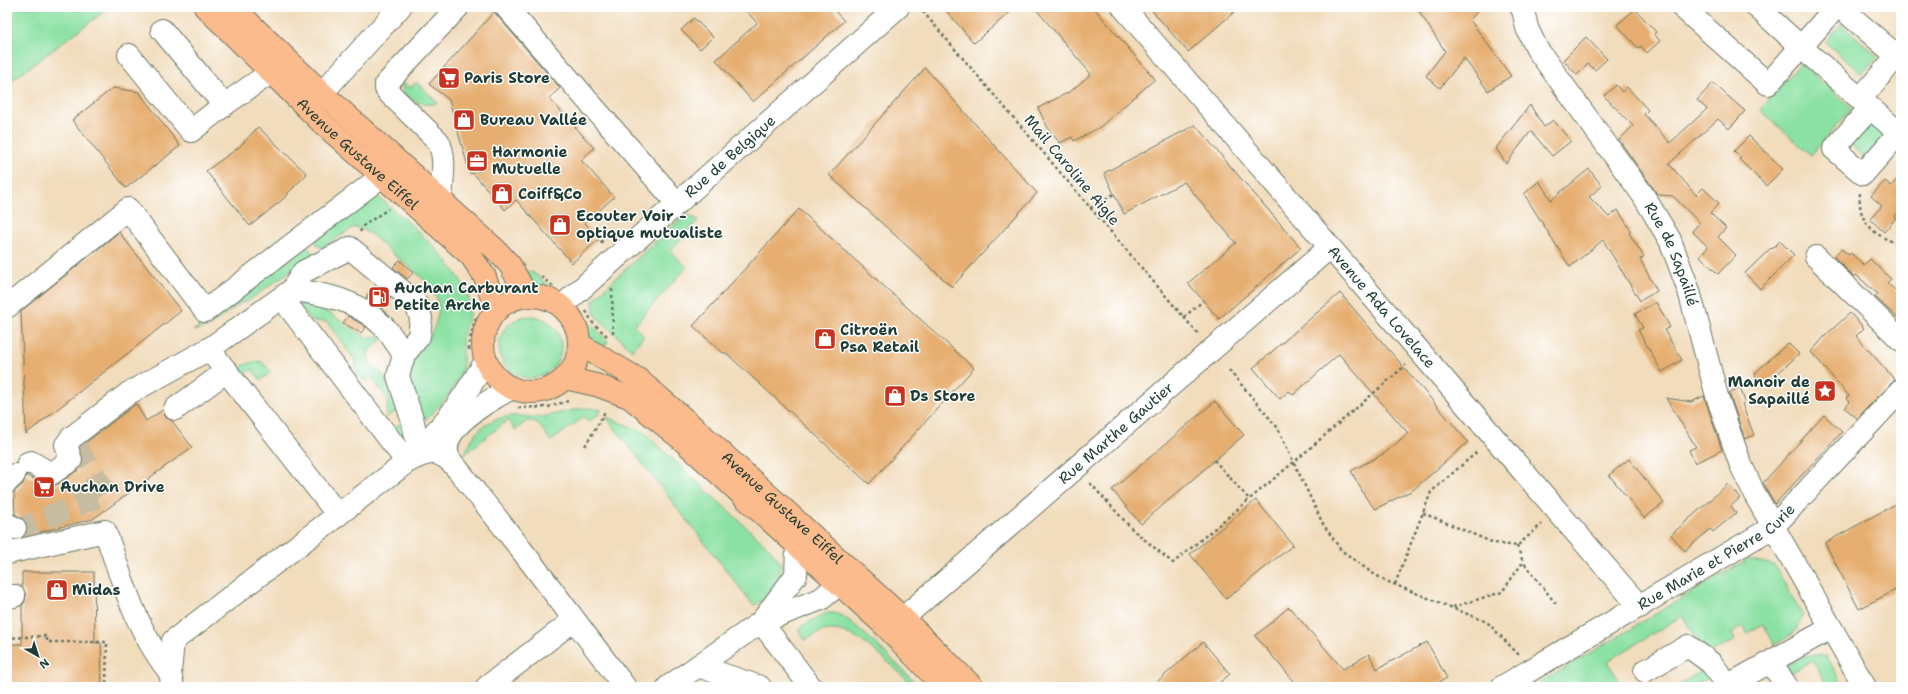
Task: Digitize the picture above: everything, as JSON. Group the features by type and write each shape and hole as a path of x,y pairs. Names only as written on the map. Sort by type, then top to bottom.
{"main road":[{"name":"Avenue Gustave Eiffel","path":"205,7 320,121 471,256 485,277 486,312"},
{"name":"Avenue Gustave Eiffel","path":"233,7 322,93 496,250 510,266 527,296"},
{"path":"527,296 540,296 551,300 558,297 571,317 577,330 579,344 578,356 573,368 565,378 554,386 540,391 526,392 514,398 478,358 483,348 484,335 488,322 486,312 515,298 527,296"},
{"name":"Avenue Gustave Eiffel","path":"579,344 638,379 696,429 841,574 886,628 944,687"},
{"name":"Avenue Gustave Eiffel","path":"565,378 596,385 629,397 681,439 797,546 841,574 903,618 973,687"}],"street":[{"path":"322,93 400,7"},
{"path":"441,199 442,160 438,141 386,89 388,80 458,7"},
{"path":"506,7 677,203"},
{"name":"Rue de Belgique","path":"558,297 677,203 908,7"},
{"name":"Avenue Ada Lovelace","path":"1123,7 1329,248 1355,275 1640,607"},
{"path":"1682,7 1768,84 1836,7"},
{"path":"1757,7 1801,47 1865,103 1899,133 1862,174 1834,149 1865,103 1897,56 1840,7"},
{"name":"Rue de Sapaillé","path":"1523,8 1527,28 1537,49 1643,195 1670,240 1689,291 1717,396 1740,463 1754,493 1865,687"},
{"path":"162,30 224,105"},
{"path":"129,55 191,131 224,105 270,73"},
{"path":"7,307 128,209 204,311 382,176"},
{"path":"16,473 31,462 51,474 71,460 66,445 128,393 209,349 287,294 303,272 350,248 415,302 421,318 419,336 404,355 398,376 411,414 413,454"},
{"name":"Rue Marthe Gautier","path":"903,618 1329,248"},
{"path":"1816,257 1901,340"},
{"path":"287,294 324,294 352,303 383,325 404,355"},
{"path":"287,294 413,454"},
{"path":"209,349 338,515"},
{"path":"452,463 447,453 446,430 478,358"},
{"path":"175,409 227,371"},
{"name":"Rue Marie et Pierre Curie","path":"1502,687 1640,607 1773,527 1901,390"},
{"path":"172,680 173,641 338,515 413,454 446,430 462,421 480,406 514,398"},
{"path":"411,414 446,430"},
{"path":"413,454 435,452 443,455 452,463 513,538 625,687"},
{"path":"7,553 105,532 132,608 154,652 172,680"},
{"path":"761,622 796,575 797,546"},
{"path":"668,687 761,622 812,604 821,599 841,574"},
{"path":"487,687 574,620"},
{"path":"761,622 812,687"},
{"path":"1645,671 1688,646 1711,663 1727,686 1831,628"},
{"path":"1772,662 1787,687"},
{"path":"698,666 760,687"}],"path":[{"name":"Mail Caroline Aigle","path":"908,7 1090,208 1203,340"},
{"path":"1862,174 1859,206 1864,221 1875,232 1887,240 1901,245"},
{"path":"1090,208 1114,194"},
{"path":"362,229 371,221 387,211 389,206"},
{"path":"601,243 604,237"},
{"path":"540,276 558,297"},
{"path":"612,287 614,336"},
{"path":"1184,317 1203,301"},
{"path":"584,309 592,322 610,338"},
{"path":"478,358 469,343 486,312"},
{"path":"1088,481 1133,530 1173,562 1294,462 1408,363"},
{"path":"1229,370 1277,427 1323,524 1341,550 1372,573 1487,622 1520,655"},
{"path":"514,398 548,407 558,403 574,400"},
{"path":"585,446 605,412"},
{"path":"1395,584 1431,492 1482,448"},
{"path":"1214,460 1249,499"},
{"path":"1423,514 1494,543 1517,546 1557,511"},
{"path":"1517,546 1523,562 1556,604"},
{"path":"1453,608 1502,592 1523,562"},
{"path":"7,638 47,636 47,642 107,642 106,687"}],"green space":[{"path":"7,7 110,7 7,84"},
{"path":"1841,24 1878,56 1862,74 1825,42"},
{"path":"1801,63 1852,108 1811,155 1760,110"},
{"path":"401,81 410,88 416,82 438,103 424,104 410,99 403,93"},
{"path":"1870,122 1884,136 1865,158 1851,145"},
{"path":"376,195 433,246 447,261 467,292 470,307 462,340 462,369 459,378 450,393 427,419 416,413 406,369 432,333 436,322 438,301 433,291 414,271 375,238 359,228 354,227 323,247 319,247 315,241"},
{"path":"684,216 690,216 698,220 670,251 687,267 634,326 644,336 632,350 596,316 593,301 610,283"},
{"path":"307,246 313,255 245,303 242,302 208,327 193,331"},
{"path":"527,271 534,273 553,289 564,292 551,294 540,291 523,273"},
{"path":"307,299 368,338 378,336 385,337 369,350 368,358 371,362 369,364 369,380 362,379 356,371 356,362 327,322 311,321 300,306 300,301"},
{"path":"583,312 590,323 608,341 602,350 592,341 585,329"},
{"path":"524,316 536,316 552,325 559,335 561,347 559,359 552,369 536,378 524,378 513,373 504,364 499,353 499,341 504,330 513,321"},
{"path":"256,361 262,362 271,372 261,380 252,369 242,377 240,370 244,365"},
{"path":"374,365 386,379 390,399 401,403 411,440 406,444 394,428 404,421 396,411 386,418 388,400 372,378 372,366"},
{"path":"588,408 601,410 599,414 588,422 584,417 551,441 537,422 527,421 515,430 508,420 465,454 473,437 479,430 493,421 511,416 542,417 571,410"},
{"path":"606,417 642,431 770,549 781,563 777,583 766,597 754,606"},
{"path":"1748,559 1774,565 1803,616 1794,633 1775,645 1763,624 1747,633 1744,626 1732,633 1735,640 1711,653 1702,646 1682,616 1608,661 1622,687 1615,687 1611,681 1600,687 1533,687"},
{"path":"827,613 834,613 843,616 852,623 874,642 920,687 915,687 886,660 863,642 851,635 839,631 828,630 805,640 799,631 802,626"},
{"path":"1807,655 1826,655 1844,687 1828,687 1813,661 1790,673 1787,665"},
{"path":"1706,671 1712,676 1692,687 1675,687 1700,672"}],"building":[{"path":"743,7 831,7 844,21 753,102 716,60 757,23"},
{"path":"943,7 1016,7 974,43"},
{"path":"1034,7 1093,7 1155,79 1100,127 1074,141 1072,137 1060,143 1049,130 1038,108 1071,91 1091,74"},
{"path":"1149,7 1240,7 1188,52"},
{"path":"1416,7 1481,7 1470,20 1511,76 1488,91 1464,58 1440,88 1426,76 1445,51"},
{"path":"1635,9 1656,32 1654,34 1660,41 1647,53 1641,46 1638,48 1617,25"},
{"path":"494,12 560,88 549,98 594,148 581,160 614,197 585,223 599,239 572,263 516,200 505,210 473,173 470,174 449,100 429,84"},
{"path":"694,18 713,37 700,49 681,30"},
{"path":"1586,37 1607,59 1595,70 1588,64 1577,75 1563,60"},
{"path":"925,68 1037,193 952,287 829,175"},
{"path":"1713,83 1745,111 1729,129 1718,119 1669,164 1696,195 1703,188 1719,203 1710,213 1726,228 1718,237 1736,255 1718,274 1700,256 1708,247 1692,231 1700,223 1673,196 1658,195 1619,140 1633,126 1604,96 1616,85 1622,92 1627,87 1648,110 1644,114 1670,143 1707,109 1697,100"},
{"path":"113,88 139,92 180,146 126,188 72,120"},
{"path":"1530,105 1544,127 1553,120 1571,141 1552,156 1531,131 1506,164 1496,148"},
{"path":"1195,125 1301,248 1219,319 1188,283 1236,243 1184,182 1124,214 1104,173"},
{"path":"258,127 307,174 287,194 288,195 250,226 206,171 239,147"},
{"path":"1749,136 1783,169 1766,186 1739,159 1741,157 1734,151"},
{"path":"1589,169 1602,186 1589,197 1609,217 1618,210 1631,231 1629,233 1644,257 1640,259 1657,291 1640,301 1603,240 1570,267 1524,194 1539,181 1551,200"},
{"path":"1901,175 1901,210 1894,217 1896,218 1884,232 1870,219 1882,206 1871,196 1885,181 1891,186"},
{"name":"Citroën Psa Retail","path":"799,209 974,368 869,484 726,353 723,353 693,326"},
{"path":"119,232 181,311 26,434 21,311"},
{"path":"1780,241 1794,255 1760,289 1745,273"},
{"path":"1841,249 1849,255 1851,253 1864,265 1870,259 1891,279 1887,283 1901,295 1901,321 1875,297 1878,294 1856,275 1854,277 1834,257"},
{"path":"400,260 413,273 407,279 393,267"},
{"path":"376,286 391,298 382,308 366,297"},
{"path":"1340,293 1468,442 1413,490 1375,509 1366,498 1351,471 1385,453 1408,433 1339,354 1293,395 1289,391 1280,399 1253,368"},
{"path":"1656,302 1670,327 1664,330 1682,360 1662,372 1638,330 1643,328 1635,314"},
{"path":"1850,313 1864,328 1856,336 1895,380 1857,418 1845,408 1850,402 1846,398 1849,396 1811,352 1826,335"},
{"path":"348,316 366,327 361,333 343,323"},
{"path":"1788,343 1799,354 1765,385 1755,375 1756,372"},
{"path":"1740,387 1745,402 1742,404 1754,435 1745,439 1729,393"},
{"path":"1704,396 1722,450 1695,463 1689,450 1696,447 1666,398 1691,402"},
{"path":"1215,401 1244,435 1141,524 1112,490"},
{"path":"136,404 146,421 163,410 165,417 172,421 192,447 93,519 24,536 27,527 25,521 15,514 14,492 23,484 26,475 45,485 52,486 58,484 78,470 83,464 83,457 80,447"},
{"path":"1824,415 1842,432 1775,504 1763,483"},
{"path":"1629,459 1664,503 1644,518 1609,475"},
{"path":"1728,484 1740,498 1731,506 1736,513 1713,532 1710,529 1685,551 1671,535"},
{"path":"1256,500 1293,545 1226,599 1190,554"},
{"path":"1901,501 1901,587 1859,609 1825,543"},
{"path":"22,572 94,572 95,643 101,643 102,687 7,687 7,644 22,644 22,606 26,595 22,587"},
{"path":"1289,607 1343,669 1369,654 1377,669 1427,642 1447,678 1430,687 1299,687 1255,636"},
{"path":"1203,642 1230,674 1214,687 1151,687"}],"tunnel":[{"path":"15,528 20,529 106,493 73,442"}],"place":[{"name":"Paris Store","path":"449,78"},
{"name":"Bureau Vallée","path":"464,120"},
{"name":"Harmonie Mutuelle","path":"477,161"},
{"name":"Coiff&Co","path":"502,194"},
{"name":"Ecouter Voir - optique mutualiste","path":"560,225"},
{"name":"Auchan Carburant Petite Arche","path":"379,297"},
{"name":"Citroën Psa Retail","path":"825,339"},
{"name":"Manoir de Sapaillé","path":"1825,391"},
{"name":"Ds Store","path":"895,396"},
{"name":"Auchan Drive","path":"44,487"},
{"name":"Midas","path":"57,590"}]}
